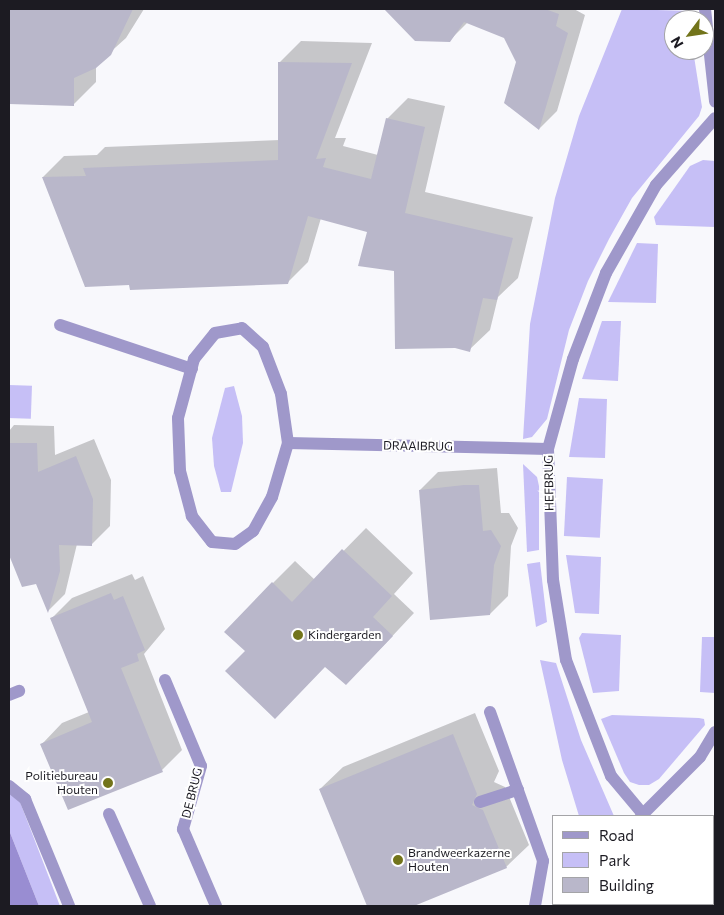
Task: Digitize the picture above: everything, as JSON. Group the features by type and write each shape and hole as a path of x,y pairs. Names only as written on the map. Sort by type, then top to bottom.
{"street":[{"path":"705,9 715,101"},
{"name":"HEFBRUG","path":"715,118 656,185 606,273 573,359 548,449 553,580 566,660 611,776 641,814 700,757 715,732"},
{"path":"60,325 192,369"},
{"path":"242,328 263,347 281,394 288,443 272,497 252,531 235,544 212,542 192,516 180,471 178,418 194,359 215,333 242,328"},
{"name":"DRAAIBRUG","path":"288,443 548,449"},
{"name":"DE BRUG","path":"165,680 201,766 183,829 216,906"},
{"path":"490,712 543,861 535,906"},
{"path":"9,786 25,799 69,906"},
{"path":"480,802 518,790"},
{"path":"109,814 150,906"}],"green space":[{"path":"622,9 664,10 664,60 695,60 702,107 699,116 632,198 609,239 588,281 569,330 547,419 532,437 523,439 530,324 555,198 579,116"},
{"path":"703,160 715,161 715,227 656,225 654,217 690,166"},
{"path":"637,243 658,244 656,303 608,302"},
{"path":"602,321 621,321 618,381 582,379"},
{"path":"9,385 32,386 31,419 9,418"},
{"path":"234,386 242,416 243,443 231,492 221,492 214,466 212,438 225,388"},
{"path":"579,398 607,399 605,458 569,457"},
{"path":"523,464 537,477 539,486 539,550 527,552"},
{"path":"567,477 603,479 600,538 564,536"},
{"path":"566,555 601,557 599,614 575,613"},
{"path":"540,562 547,622 536,627 527,564"},
{"path":"582,633 621,635 619,691 593,693 579,638"},
{"path":"702,637 715,637 715,693 700,692"},
{"path":"540,660 556,663 581,740 614,815 579,815 562,760"},
{"path":"612,715 699,718 704,719 705,725 659,779 649,785 639,785 630,782 624,773 601,719"},
{"path":"9,793 20,802 60,906 39,906 9,830"}],"shaded area":[{"path":"9,830 39,906 9,906"}],"building":[{"path":"9,9 133,9 111,55 96,68 74,78 74,106 9,104"},
{"path":"384,9 545,9 559,14 556,26 568,33 539,130 504,103 516,62 504,38 464,22 450,42 415,41"},
{"path":"278,62 352,63 316,159 326,158 323,167 371,179 386,118 425,127 405,213 513,238 497,300 483,298 470,352 455,348 395,349 394,271 358,266 367,232 308,216 288,284 130,290 129,285 85,287 42,177 86,176 83,168 278,160"},
{"path":"9,443 37,443 38,472 76,456 93,499 92,546 59,545 60,571 48,613 36,584 22,587 9,555"},
{"path":"479,485 483,531 491,530 501,546 494,565 490,615 430,620 419,490"},
{"path":"342,549 392,596 373,617 393,636 346,685 325,667 275,719 225,671 245,651 224,632 272,582 292,602"},
{"path":"111,593 114,600 123,596 145,650 137,654 139,661 121,668 163,772 68,810 40,744 92,722 50,618"},
{"path":"453,734 477,794 472,805 483,810 507,868 414,906 367,906 319,789"}],"place":[{"name":"Kindergarden","path":"298,635"},
{"name":"Politiebureau Houten","path":"108,783"},
{"name":"Brandweerkazerne Houten","path":"398,860"}]}
